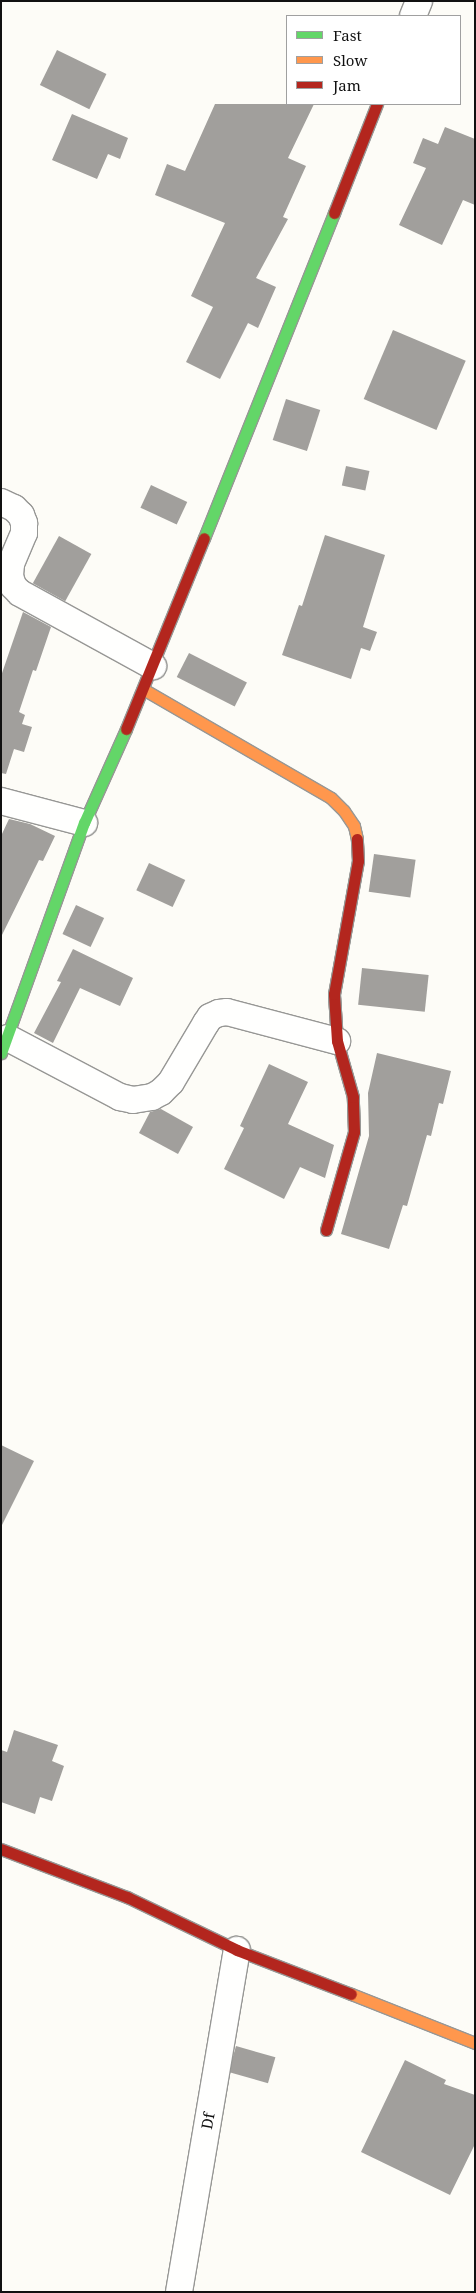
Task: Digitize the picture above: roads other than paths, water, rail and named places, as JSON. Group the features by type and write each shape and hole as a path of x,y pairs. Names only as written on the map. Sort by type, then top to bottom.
{"street":[{"path":"413,15 419,1"},
{"path":"338,1041 227,1012 219,1012 210,1017 171,1082 162,1092 152,1097 133,1100 120,1097 5,1046 84,823 153,666 377,105"},
{"path":"1,502 14,508 21,515 24,523 24,533 11,564 10,576 13,586 20,592 153,666"},
{"path":"143,689 331,798 344,811 354,826 358,843 358,861 334,994 338,1041 353,1097 354,1132 326,1230"},
{"path":"1,801 84,823"},
{"path":"1,1849 127,1897 237,1950 475,2043"},
{"name":"Df","path":"179,2292 237,1950"}]}
